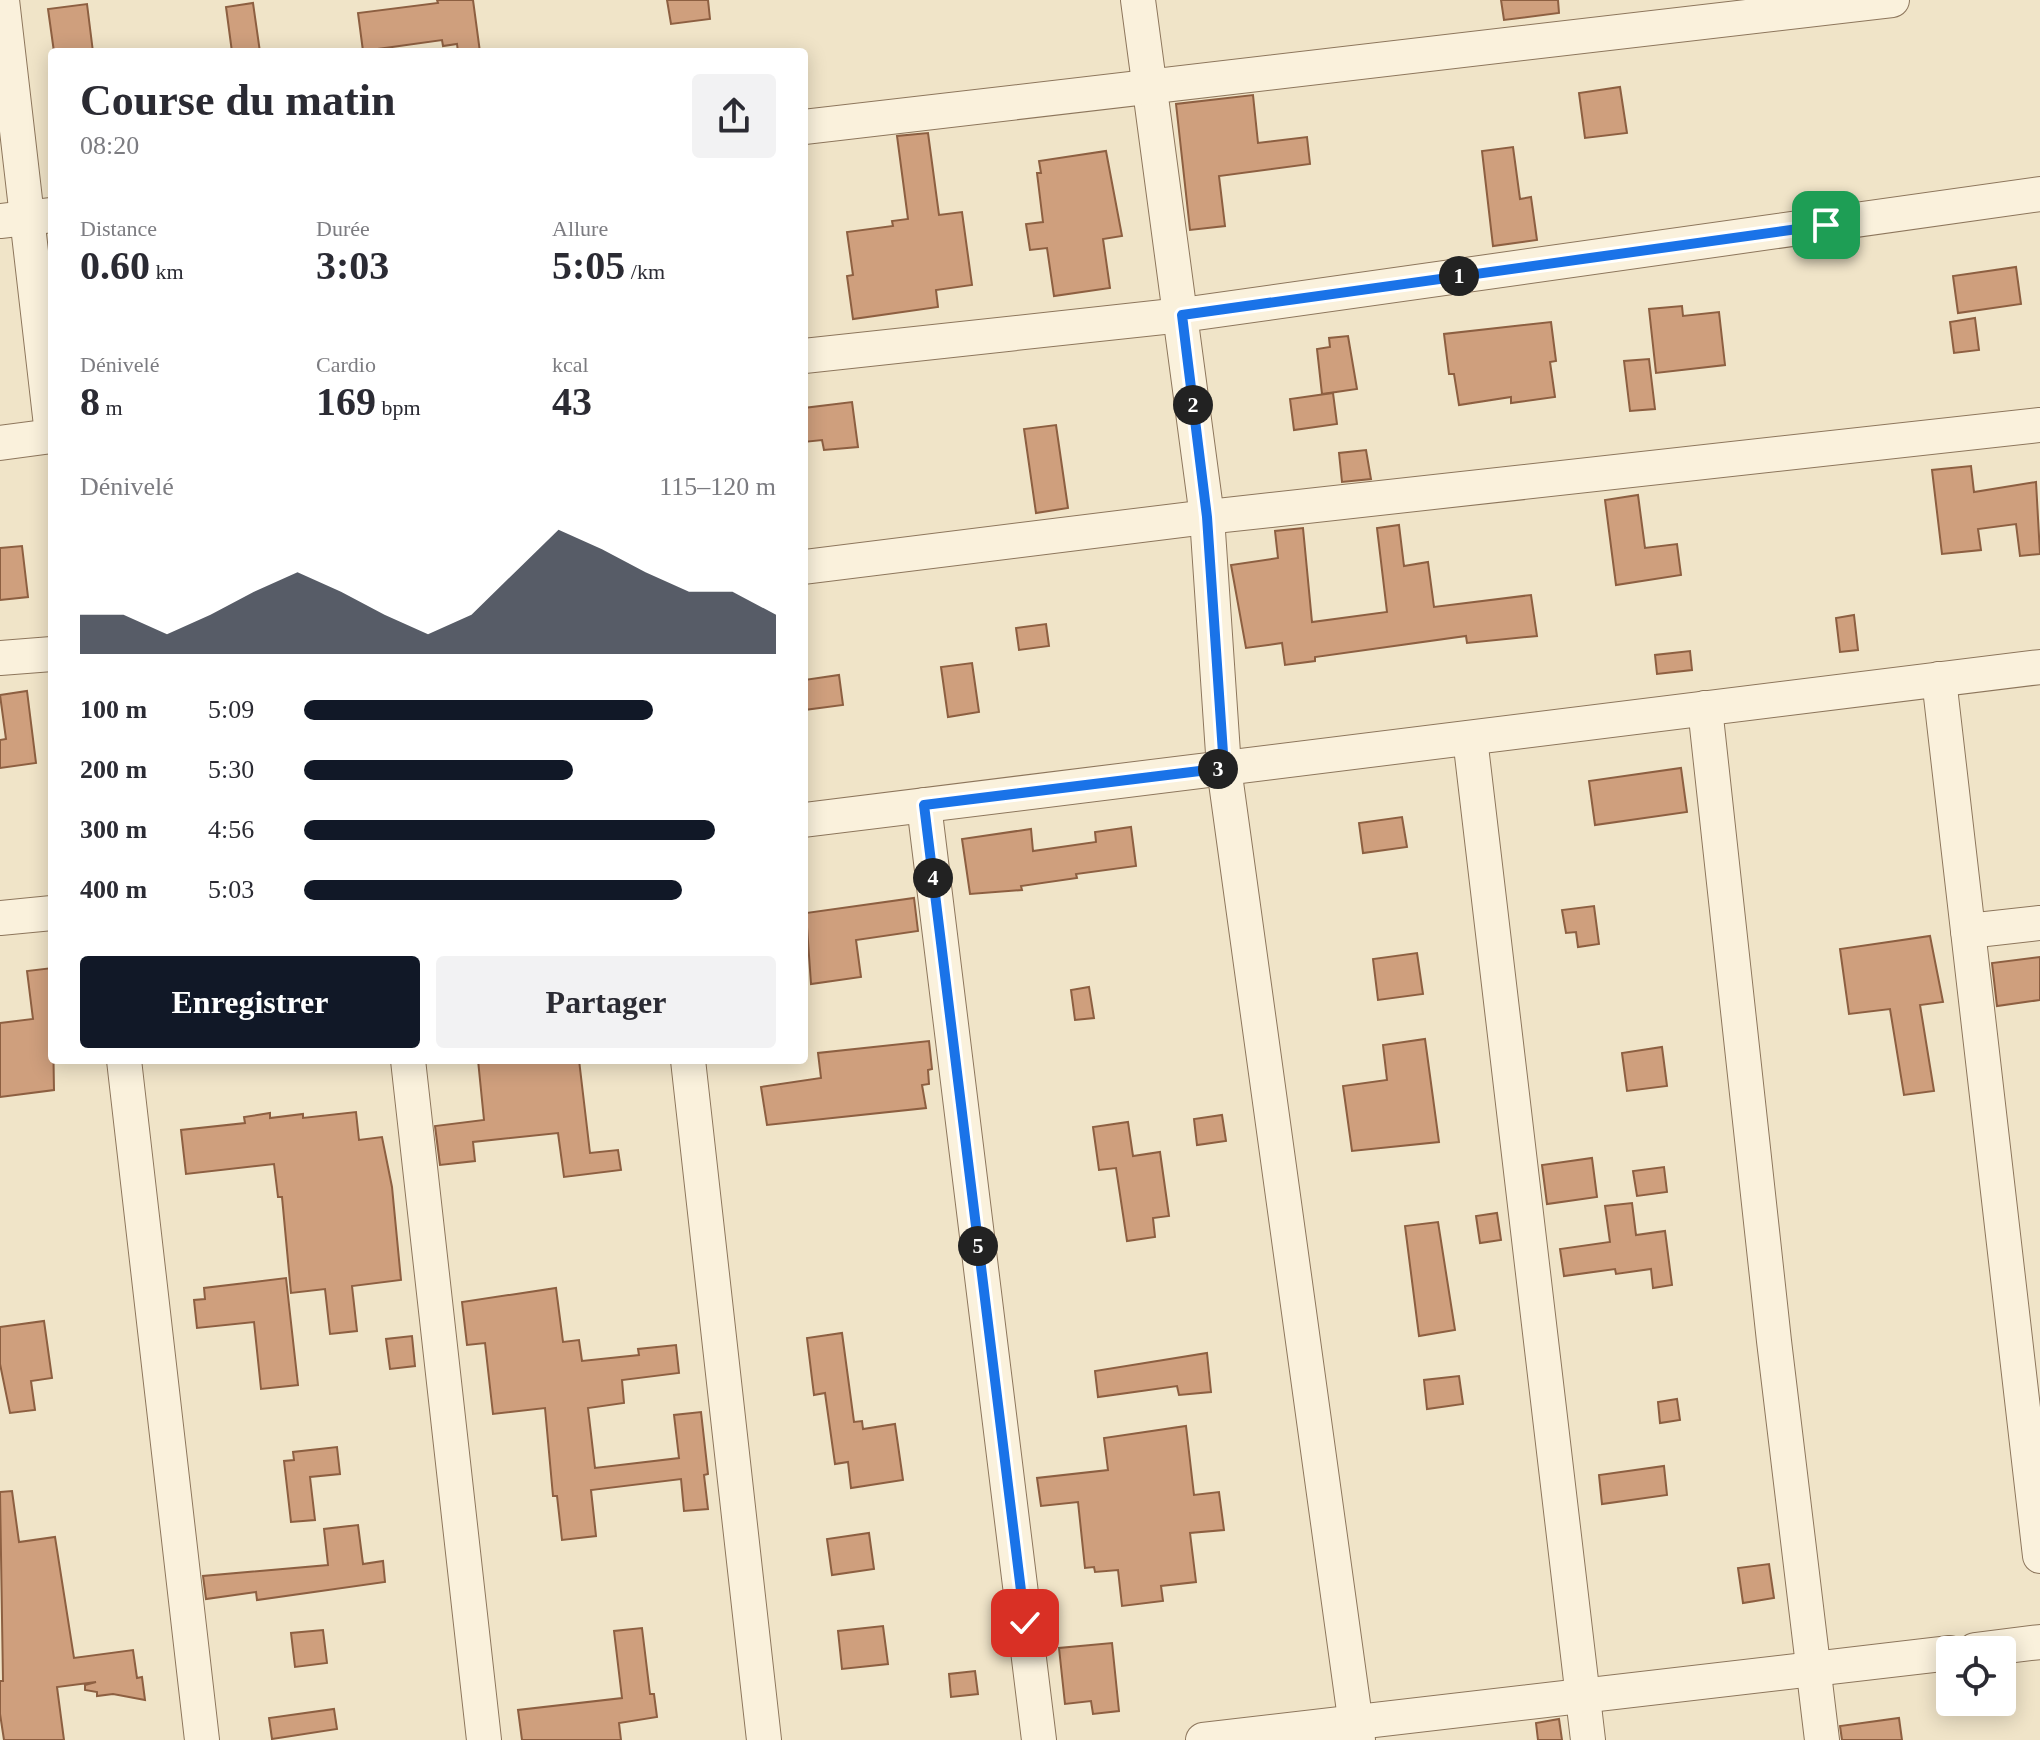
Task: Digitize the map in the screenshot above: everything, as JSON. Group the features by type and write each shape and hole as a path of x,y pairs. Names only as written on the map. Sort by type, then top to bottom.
{"street":[{"path":"2,0 48,402"},
{"path":"1138,0 1153,86 1207,517 1224,768 1357,1731"},
{"path":"808,127 1892,0"},
{"path":"808,356 1182,315 2040,194"},
{"path":"808,567 1207,517 2040,425"},
{"path":"0,443 48,436"},
{"path":"0,658 48,654"},
{"path":"808,820 2040,667"},
{"path":"1939,679 2040,1556"},
{"path":"1705,708 1822,1740"},
{"path":"1470,738 1588,1740"},
{"path":"924,805 1039,1740"},
{"path":"0,918 48,913"},
{"path":"1968,931 2040,923"},
{"path":"124,1064 202,1740"},
{"path":"408,1064 484,1740"},
{"path":"688,1064 764,1740"},
{"path":"2016,1645 2040,1642"},
{"path":"1203,1740 1357,1731 1582,1696 1936,1655"}],"building":[{"path":"437,0 473,0 479,48 458,48 457,44 443,46 442,40 363,48 358,13 438,3"},
{"path":"667,0 708,0 710,19 671,24"},
{"path":"1501,0 1558,0 1559,13 1504,20"},
{"path":"253,3 259,48 231,48 226,7"},
{"path":"87,4 92,48 53,48 48,9"},
{"path":"1620,87 1627,133 1585,138 1579,93"},
{"path":"1253,95 1258,143 1307,137 1310,164 1219,176 1225,226 1190,230 1176,104"},
{"path":"928,133 939,215 962,212 972,285 936,290 938,307 853,319 847,276 853,275 847,232 893,226 892,221 908,219 897,136"},
{"path":"1513,147 1520,199 1531,197 1537,240 1493,246 1482,151"},
{"path":"1106,151 1122,236 1103,239 1110,288 1054,296 1047,248 1030,250 1026,224 1043,222 1037,173 1041,173 1039,161"},
{"path":"2016,267 2021,304 1958,313 1953,276"},
{"path":"1682,306 1683,316 1719,312 1725,365 1656,373 1649,309"},
{"path":"1975,318 1979,350 1954,353 1950,322"},
{"path":"1551,322 1556,361 1550,362 1555,397 1511,403 1511,397 1459,405 1454,374 1449,374 1444,334"},
{"path":"1348,336 1357,389 1322,394 1317,349 1330,347 1329,338"},
{"path":"1649,359 1655,409 1630,411 1624,361"},
{"path":"1333,393 1337,424 1294,430 1290,399"},
{"path":"852,402 858,447 824,450 822,440 808,442 808,408"},
{"path":"1056,425 1068,508 1036,513 1024,429"},
{"path":"1366,450 1371,479 1342,482 1339,453"},
{"path":"1971,466 1974,492 2036,482 2040,554 2020,556 2016,524 1978,529 1981,550 1942,554 1932,470"},
{"path":"1638,495 1645,548 1677,544 1681,575 1616,585 1605,500"},
{"path":"1399,525 1404,566 1428,562 1434,607 1531,595 1537,636 1467,643 1466,636 1315,657 1315,661 1285,665 1282,643 1246,648 1231,565 1278,558 1275,531 1303,528 1312,622 1387,612 1377,528"},
{"path":"22,546 28,597 0,600 0,548"},
{"path":"1854,615 1858,650 1840,652 1836,618"},
{"path":"1046,624 1049,646 1019,650 1016,628"},
{"path":"1690,651 1692,670 1657,674 1655,655"},
{"path":"972,663 979,712 948,717 941,667"},
{"path":"839,675 843,705 808,709 808,679"},
{"path":"27,691 36,763 0,768 0,740 6,739 0,695"},
{"path":"1681,768 1687,812 1595,825 1589,781"},
{"path":"1402,817 1407,847 1363,853 1359,823"},
{"path":"1131,827 1136,866 1076,874 1077,878 1021,886 1022,890 970,894 962,839 1031,829 1033,851 1096,842 1095,832"},
{"path":"914,898 918,931 856,940 861,977 811,984 808,913"},
{"path":"1594,906 1599,944 1578,947 1576,932 1566,933 1562,910"},
{"path":"1930,936 1943,1002 1920,1005 1934,1091 1904,1095 1890,1009 1849,1014 1840,949"},
{"path":"1417,953 1423,994 1378,1000 1373,959"},
{"path":"2040,957 2040,1000 1997,1006 1992,963"},
{"path":"48,968 48,1064 54,1064 54,1090 0,1097 0,1023 33,1019 27,971"},
{"path":"1089,987 1094,1018 1075,1020 1071,990"},
{"path":"1425,1039 1439,1142 1352,1151 1343,1086 1387,1080 1383,1045"},
{"path":"929,1041 932,1069 928,1070 929,1084 922,1085 926,1108 767,1125 761,1087 821,1078 818,1053"},
{"path":"1662,1047 1667,1086 1627,1091 1622,1053"},
{"path":"478,1064 579,1064 590,1153 618,1150 621,1170 564,1177 558,1133 473,1142 475,1161 440,1165 435,1126 484,1120"},
{"path":"356,1112 359,1140 382,1137 392,1187 401,1280 352,1286 357,1331 330,1334 325,1289 291,1293 282,1197 278,1197 274,1164 186,1174 181,1130 245,1123 244,1117 270,1113 270,1118 303,1114 303,1118"},
{"path":"1222,1115 1226,1141 1197,1145 1194,1119"},
{"path":"1128,1122 1133,1156 1160,1152 1169,1216 1153,1218 1155,1237 1127,1241 1116,1168 1099,1170 1093,1127"},
{"path":"1592,1158 1597,1197 1547,1204 1542,1165"},
{"path":"1664,1167 1667,1192 1637,1196 1633,1171"},
{"path":"1632,1203 1636,1235 1665,1231 1672,1285 1653,1288 1651,1269 1616,1274 1615,1269 1564,1276 1560,1249 1610,1242 1605,1206"},
{"path":"1497,1213 1501,1240 1480,1243 1476,1216"},
{"path":"1438,1222 1455,1330 1419,1336 1405,1226"},
{"path":"286,1278 298,1385 261,1389 254,1322 197,1328 194,1300 205,1299 204,1288"},
{"path":"556,1288 563,1342 579,1340 582,1361 639,1355 638,1349 676,1345 679,1373 622,1380 624,1403 588,1408 595,1468 679,1458 674,1415 701,1412 708,1474 704,1475 708,1509 684,1511 681,1479 591,1490 596,1536 562,1540 557,1496 553,1496 545,1408 493,1414 485,1343 467,1345 462,1302"},
{"path":"44,1321 52,1378 31,1381 35,1410 10,1413 0,1364 0,1327"},
{"path":"842,1333 854,1422 862,1421 863,1429 895,1424 903,1480 851,1488 848,1462 835,1464 825,1393 814,1395 807,1338"},
{"path":"412,1336 415,1366 390,1369 386,1339"},
{"path":"1207,1353 1211,1392 1179,1395 1177,1386 1098,1397 1095,1371"},
{"path":"1459,1376 1463,1404 1427,1409 1424,1380"},
{"path":"1677,1399 1680,1420 1660,1423 1658,1402"},
{"path":"1186,1426 1194,1495 1219,1492 1224,1530 1190,1533 1196,1582 1161,1586 1163,1601 1122,1606 1118,1570 1095,1572 1094,1567 1085,1568 1078,1502 1041,1506 1037,1478 1108,1470 1104,1438"},
{"path":"337,1447 340,1474 310,1477 315,1520 291,1522 284,1461 294,1460 293,1452"},
{"path":"1664,1466 1667,1495 1602,1504 1599,1475"},
{"path":"12,1491 19,1542 55,1537 74,1658 133,1650 137,1678 142,1677 145,1700 113,1694 97,1696 97,1692 85,1690 85,1685 96,1682 57,1687 64,1740 4,1740 0,1714 0,1681 3,1681 0,1492"},
{"path":"358,1525 363,1564 383,1561 385,1582 257,1600 256,1592 206,1599 203,1576 328,1565 324,1529"},
{"path":"869,1533 874,1569 832,1575 827,1539"},
{"path":"1769,1564 1774,1598 1743,1603 1738,1568"},
{"path":"883,1626 888,1664 842,1669 838,1631"},
{"path":"642,1628 650,1694 654,1694 657,1717 619,1723 621,1740 522,1740 518,1710 622,1698 614,1631"},
{"path":"323,1630 327,1663 295,1667 291,1633"},
{"path":"1112,1643 1119,1711 1093,1714 1091,1701 1065,1704 1059,1648"},
{"path":"975,1671 978,1694 951,1697 949,1674"},
{"path":"334,1709 337,1729 272,1739 269,1718"},
{"path":"1899,1718 1902,1740 1842,1740 1840,1726"},
{"path":"1559,1719 1562,1740 1538,1740 1536,1723"}],"route":[{"path":"1025,1623 924,805 1224,768 1207,517 1182,315 1826,225"}]}
